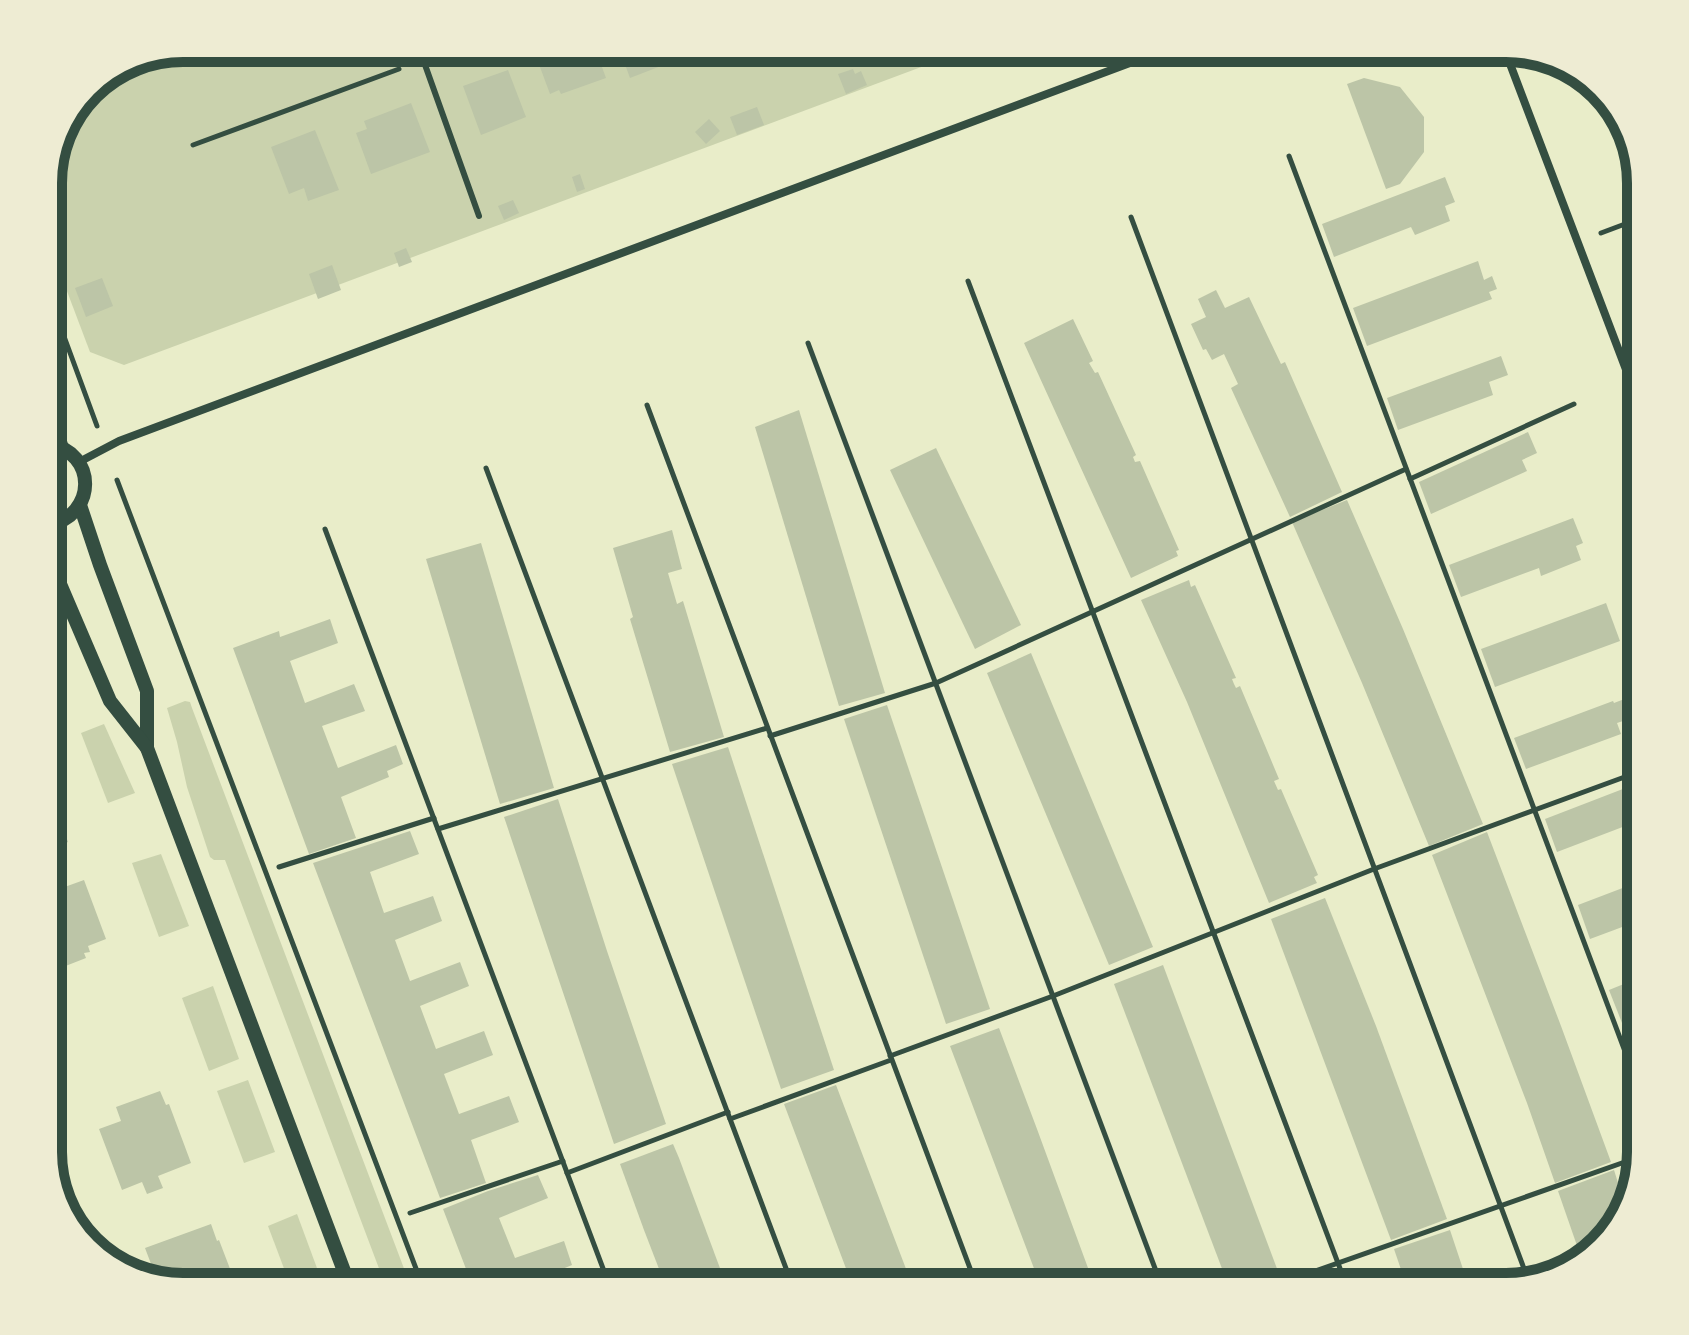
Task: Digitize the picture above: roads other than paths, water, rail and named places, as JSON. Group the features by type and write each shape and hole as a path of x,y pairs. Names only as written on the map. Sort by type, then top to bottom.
{"street":[{"path":"79,462 119,441 1133,62"},
{"path":"1509,62 1627,372"},
{"path":"62,449 79,462 86,483 80,505 62,521"},
{"path":"80,505 147,691 147,748"},
{"path":"62,589 110,701 147,748 345,1273"}],"lane":[{"path":"425,62 479,216"}]}
